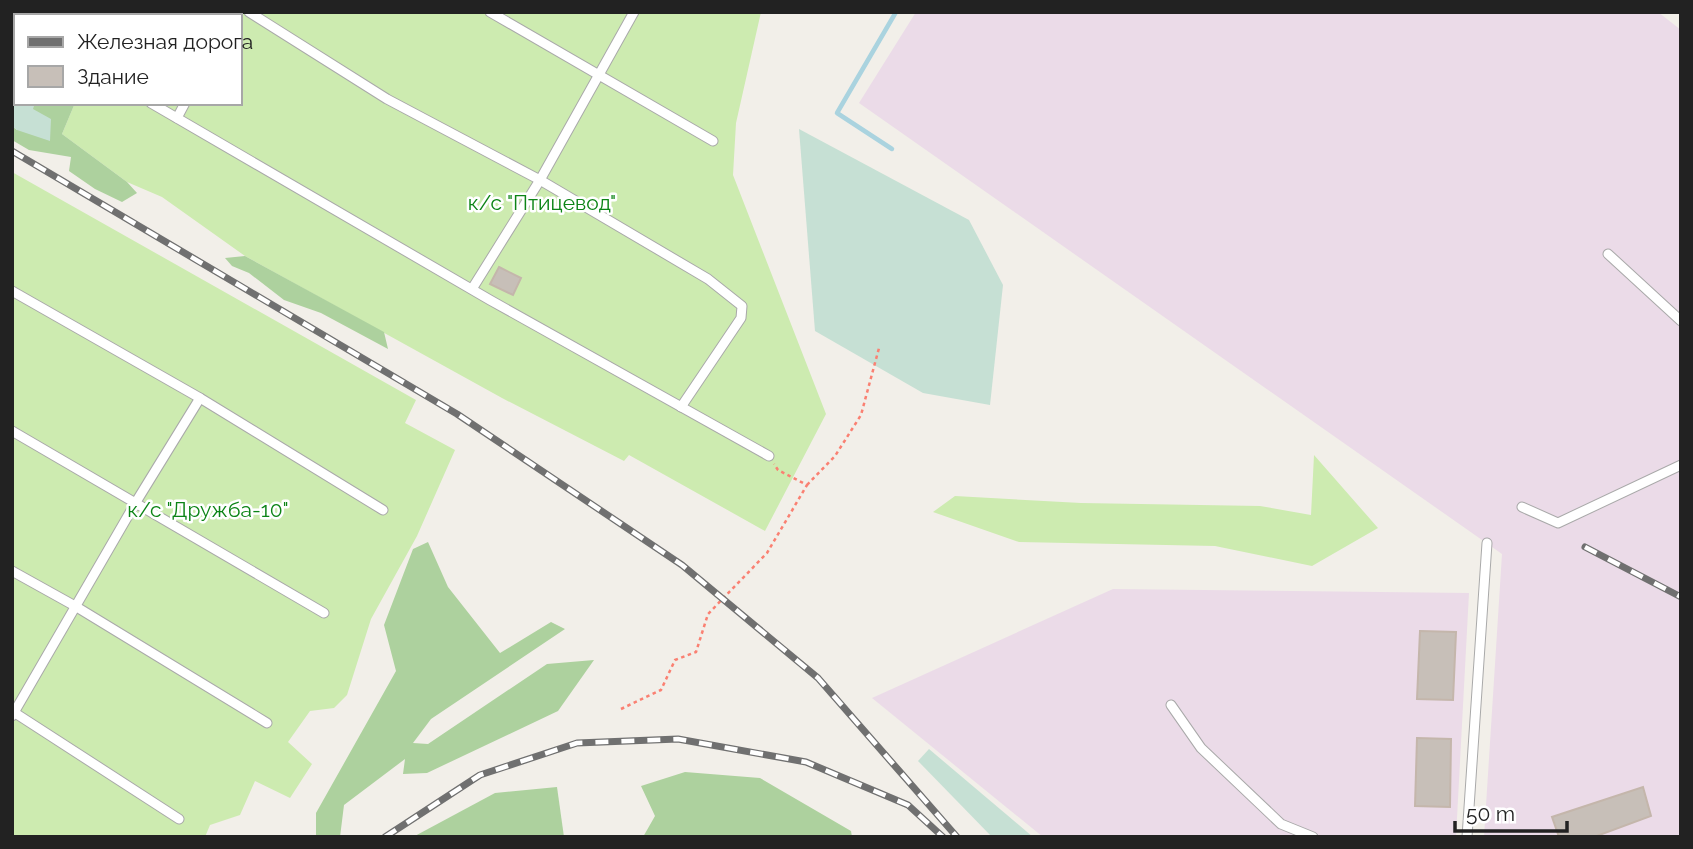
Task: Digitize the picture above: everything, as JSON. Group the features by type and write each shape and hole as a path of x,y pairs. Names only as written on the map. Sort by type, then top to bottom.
{"lane":[{"path":"249,12 387,99 540,180 708,279 742,306 741,317 681,407"},
{"path":"490,12 713,141"},
{"path":"472,289 540,180 634,12"},
{"path":"154,105 472,289 769,456"},
{"path":"177,118 184,105"},
{"path":"1608,254 1681,321"},
{"path":"12,291 200,398 383,510"},
{"path":"179,819 13,713 200,398"},
{"path":"12,430 324,613"},
{"path":"1522,507 1558,523 1681,465"},
{"path":"1467,837 1487,543"},
{"path":"12,571 75,606 267,723"},
{"path":"1171,705 1201,748 1281,824 1313,837"}],"path":[{"path":"621,709 661,691 675,660 696,652 708,614 767,553 807,485 835,456 861,415 878,348"},
{"path":"769,456 778,470 807,485"}],"shaded area":[{"path":"916,12 1658,12 1681,30 1681,837 1484,837 1502,554 859,103"},
{"path":"1113,589 1469,593 1456,837 1043,837 872,698"}],"green space":[{"path":"12,12 74,12 14,14 14,105 34,105 33,109 51,119 50,141 12,126"},
{"name":"к/с \"Птицевод\"","path":"761,12 736,123 733,175 826,414 765,531 629,455 624,461 502,398 245,256 162,197 127,182 62,134 74,105 242,105 242,14 114,14"},
{"path":"34,105 74,105 62,134 127,182 137,193 122,202 95,189 69,171 71,157 29,150 12,140 12,126 17,130"},
{"path":"799,129 969,220 1003,285 990,405 923,393 815,331"},
{"name":"к/с \"Дружба-10\"","path":"12,172 416,400 405,423 455,450 417,536 371,619 347,695 334,708 310,711 288,742 312,764 290,798 255,781 240,815 210,825 205,837 12,837"},
{"path":"245,256 384,332 388,349 321,313 284,300 249,273 232,266 225,258"},
{"path":"1314,455 1378,528 1312,566 1215,546 1019,542 933,512 955,496 1081,503 1260,506 1311,515"},
{"path":"428,542 448,587 500,653 551,622 565,629 431,719 413,743 428,744 547,664 594,660 558,711 427,773 403,774 405,759 344,805 340,837 316,837 316,813 396,671 384,625 413,549"},
{"path":"929,749 1033,837 992,837 918,761"},
{"path":"685,772 760,778 851,831 852,837 643,837 655,816 641,786"},
{"path":"557,787 564,837 413,837 495,793"}],"building":[{"path":"499,267 521,278 513,295 490,284"},
{"path":"1420,631 1456,632 1453,700 1417,699"},
{"path":"1417,738 1451,739 1450,807 1415,806"},
{"path":"1643,787 1651,816 1594,837 1559,837 1552,817"}],"waterway":[{"path":"892,149 837,113 896,12"}],"railway":[{"path":"12,151 457,414 682,565 818,678 957,837"},
{"path":"1585,547 1681,597"},
{"path":"385,837 480,775 577,743 678,739 806,762 908,805 943,837"}]}
